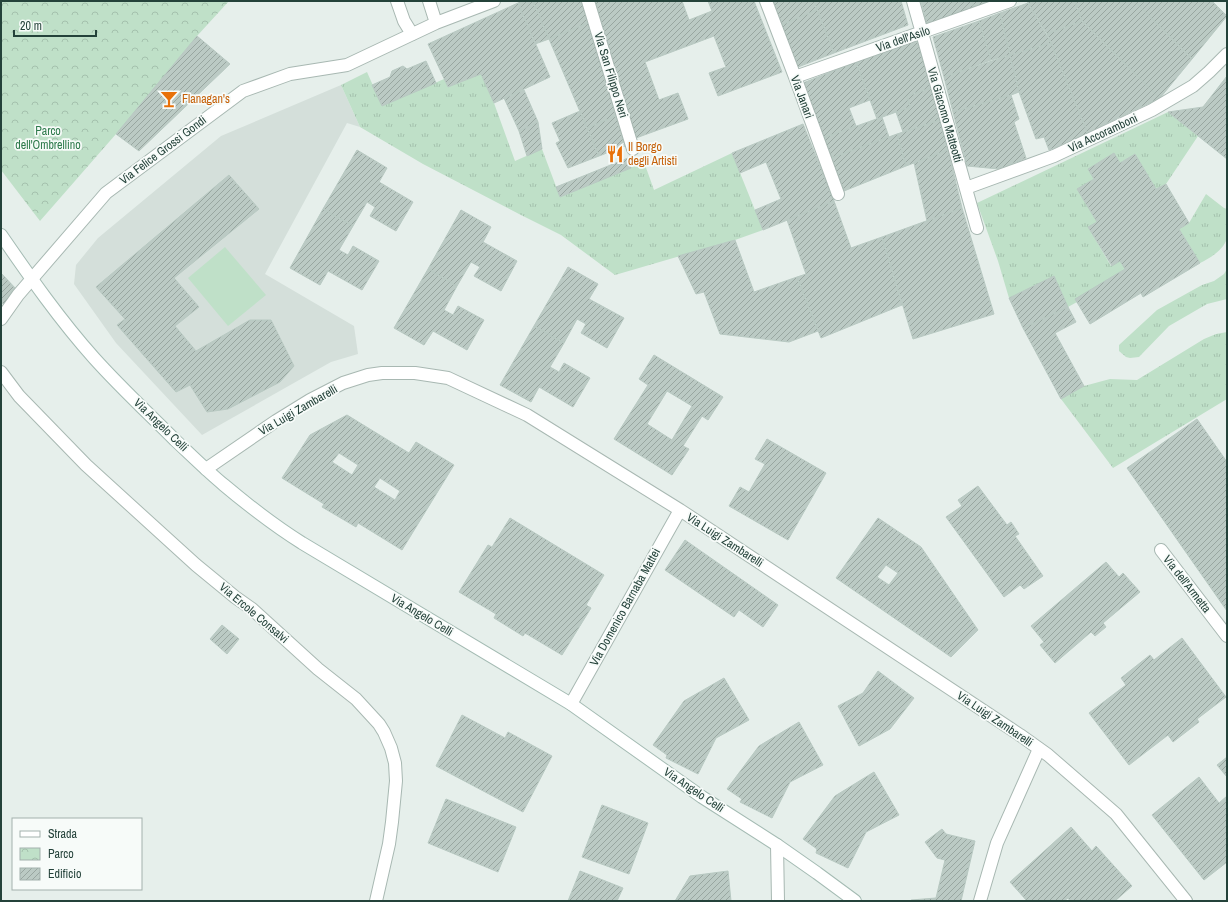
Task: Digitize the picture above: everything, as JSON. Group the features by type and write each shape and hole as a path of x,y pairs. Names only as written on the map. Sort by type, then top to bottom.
{"street":[{"path":"397,1 404,22 412,34"},
{"path":"429,1 436,23"},
{"name":"Via Felice Grossi Gondi","path":"32,279 106,193 243,91 290,74 347,65 436,23 494,1"},
{"name":"Via San Filippo Neri","path":"588,1 633,149"},
{"name":"Via Janari","path":"766,1 838,194"},
{"name":"Via Giacomo Matteotti","path":"913,1 977,228"},
{"name":"Via dell'Asilo","path":"795,77 1010,1"},
{"name":"Via Accoramboni","path":"966,188 1054,156 1152,110 1193,86 1227,54"},
{"name":"Via Angelo Celli","path":"1,235 68,328 104,370 223,485 251,508 302,543 571,704 702,797 777,845 855,901"},
{"path":"1,319 32,279"},
{"name":"Via Ercole Consalvi","path":"1,372 19,396 86,465 196,565 252,609 318,669 356,699 379,724 391,748 395,763 396,782 389,844 376,901"},
{"name":"Via Luigi Zambarelli","path":"206,469 241,444 310,400 343,383 368,375 382,373 415,373 448,378 527,415 680,510 1039,748 1116,814 1186,901"},
{"name":"Via Domenico Barnaba Mattei","path":"571,704 680,510"},
{"name":"Via dell'Armetta","path":"1161,550 1227,636"},
{"path":"980,901 997,843 1039,748"},
{"path":"777,845 778,901"}],"shaded area":[{"path":"341,85 360,127 347,123 265,274 354,326 358,354 331,362 202,435 116,343 74,284 76,265 98,238 221,136"}],"green space":[{"name":"Parco dell'Ombrellino","path":"1,1 229,1 197,36 116,134 40,221 1,170"},
{"path":"367,72 382,106 444,79 448,87 481,74 494,103 515,161 542,149 560,197 644,162 654,190 732,153 763,230 735,240 615,275 561,235 423,164 360,127 341,85"},
{"path":"1168,112 1198,136 1166,184 1156,189 1135,154 1120,163 1114,153 1088,169 1094,179 1077,189 1097,222 1088,227 1111,266 1120,261 1125,269 1076,299 1077,302 1068,307 1053,277 1009,298 998,261 977,203"},
{"path":"1206,194 1227,209 1227,238 1220,250 1200,263 1179,229 1189,223"},
{"path":"225,247 266,295 228,326 188,278"},
{"path":"1227,269 1227,299 1207,304 1169,326 1139,357 1126,357 1119,351 1119,345 1157,310 1202,285 1214,281 1224,274"},
{"path":"1227,332 1227,399 1113,468 1061,399 1084,386 1110,379 1137,380 1204,339 1216,334"}],"building":[{"path":"521,1 533,1 549,39 535,44 518,3"},
{"path":"533,1 582,1 588,23 549,39"},
{"path":"595,1 682,1 689,20 712,11 708,1 754,1 782,72 718,96 709,73 726,67 714,36 645,62 659,100 678,93 688,119 636,138"},
{"path":"772,1 814,1 817,10 781,25"},
{"path":"814,1 901,1 908,25 834,53"},
{"path":"921,1 972,1 974,9 927,25"},
{"path":"972,1 995,1 974,9"},
{"path":"1027,1 1075,1 1082,21 1047,34"},
{"path":"1075,1 1135,1 1192,59 1160,98 1082,21"},
{"path":"1135,1 1212,1 1227,16 1192,59"},
{"path":"518,3 550,77 494,103 481,74 448,87 428,44"},
{"path":"1028,3 1051,43 1010,55 1000,13"},
{"path":"817,10 834,53 798,67 781,25"},
{"path":"1000,13 1010,55 991,60 979,21"},
{"path":"979,21 991,60 944,77 933,37"},
{"path":"1082,21 1160,98 1101,126 1088,134 1047,34"},
{"path":"588,23 616,116 587,128 549,39"},
{"name":"Flanagan's","path":"197,36 230,64 139,151 116,134"},
{"path":"917,40 931,88 907,96 910,107 877,119 856,62"},
{"path":"1051,43 1088,134 1049,150 1044,137 1036,139 1019,92 1010,55"},
{"path":"1010,55 1019,92 953,112 944,77"},
{"path":"426,61 436,83 382,106 372,85 390,77 392,71 403,66 407,69"},
{"path":"856,62 870,100 849,108 856,126 823,138 803,83"},
{"path":"1227,76 1227,159 1168,112 1203,107"},
{"path":"931,88 940,120 903,132 896,112 910,107 907,96"},
{"path":"524,90 538,122 519,131 504,98"},
{"path":"1011,95 1019,119 1014,122 1026,158 999,169 967,166 953,112"},
{"path":"580,111 599,156 568,168 556,143 560,141 552,123"},
{"path":"616,116 625,146 599,156 587,128"},
{"path":"882,117 889,137 831,158 823,138"},
{"path":"940,120 948,150 906,166 897,134"},
{"path":"538,122 542,149 527,156 519,131"},
{"path":"803,124 834,201 763,230 755,210 781,199 766,162 740,173 732,153"},
{"path":"897,134 906,166 844,191 831,158"},
{"path":"357,150 387,168 379,182 413,202 396,231 370,216 375,207 367,202 353,226 323,209"},
{"path":"948,150 962,208 927,221 914,163"},
{"path":"1114,153 1120,163 1135,154 1156,189 1166,184 1189,223 1179,229 1200,263 1143,297 1141,293 1090,324 1075,299 1125,269 1120,261 1112,266 1088,227 1097,222 1077,189 1094,179 1088,169"},
{"path":"628,158 631,168 560,197 556,187"},
{"path":"229,175 259,209 174,278 199,307 175,326 196,351 250,320 271,320 294,366 280,382 228,409 207,412 190,385 176,392 117,325 125,319 96,287"},
{"path":"834,201 851,248 882,237 902,305 821,338 797,277 806,274 787,220"},
{"path":"962,208 994,314 913,339 882,237"},
{"path":"323,209 353,226 339,250 348,255 353,246 379,261 362,290 328,271 320,285 290,268"},
{"path":"461,210 491,227 483,242 517,261 501,291 474,276 480,267 471,262 457,286 428,269"},
{"path":"735,240 754,292 797,277 818,331 789,342 720,334 704,292 696,294 678,256"},
{"path":"568,267 598,284 589,299 624,318 607,348 581,333 586,324 577,319 564,343 534,326"},
{"path":"428,269 457,286 444,310 453,315 458,306 484,320 467,350 433,331 424,345 394,328"},
{"path":"1,273 17,290 3,304 1,302"},
{"path":"1054,276 1068,307 1023,328 1009,298"},
{"path":"1068,307 1076,322 1055,333 1084,386 1061,399 1023,328"},
{"path":"534,326 564,343 550,367 559,372 564,363 590,378 573,407 539,387 531,402 500,385"},
{"path":"654,355 723,397 708,420 702,416 683,446 689,449 672,475 614,439 648,385 639,379","holes":["667,391 692,406 672,440 647,424"]},
{"path":"347,415 409,453 416,442 454,465 402,550 358,523 356,527 322,507 324,504 282,478 310,435","holes":["339,453 358,465 352,475 332,462","380,478 400,491 395,500 374,487"]},
{"path":"1197,419 1227,462 1227,611 1127,468"},
{"path":"767,439 826,473 788,540 729,506 740,487 749,492 765,464 755,459"},
{"path":"978,486 1007,525 1011,522 1019,534 1015,536 1043,576 1024,589 1020,585 1004,597 946,517 962,506 958,500"},
{"path":"510,518 604,575 586,605 591,608 562,655 525,633 523,636 494,618 496,614 459,592 488,545 492,547"},
{"path":"878,518 921,547 978,630 951,657 836,578","holes":["886,565 898,573 889,585 877,577"]},
{"path":"685,540 778,605 763,627 739,610 734,617 665,570"},
{"path":"1106,562 1119,577 1123,573 1140,592 1103,623 1106,627 1095,636 1091,632 1055,663 1040,645 1044,642 1031,626"},
{"path":"222,625 239,639 227,654 210,639"},
{"path":"1182,638 1226,697 1197,719 1199,722 1173,742 1168,735 1129,765 1089,713 1126,685 1121,678 1150,655 1154,660"},
{"path":"878,671 914,698 890,729 859,746 838,706 863,693"},
{"path":"724,678 749,720 716,738 698,774 666,758 667,755 653,745 684,701"},
{"path":"462,715 505,738 508,732 552,756 523,812 436,766"},
{"path":"799,722 823,765 790,782 772,818 740,802 742,799 727,789 759,746"},
{"path":"1227,757 1227,777 1217,765"},
{"path":"874,772 899,815 866,832 848,868 816,853 817,849 803,839 835,796"},
{"path":"1199,777 1219,803 1227,796 1227,862 1204,880 1152,815"},
{"path":"446,799 516,827 498,872 428,843"},
{"path":"602,805 648,823 629,874 582,857"},
{"path":"1071,827 1092,851 1096,846 1132,886 1115,901 1070,901 1068,898 1064,901 1027,901 1010,882"},
{"path":"942,829 946,834 975,841 961,901 910,901 936,898 945,860 937,858 925,842"},
{"path":"580,871 623,888 617,901 568,901"},
{"path":"728,871 731,901 675,901 690,876"}],"place":[{"name":"Flanagan's","path":"169,99"},
{"name":"Il Borgo degli Artisti","path":"615,154"}]}
